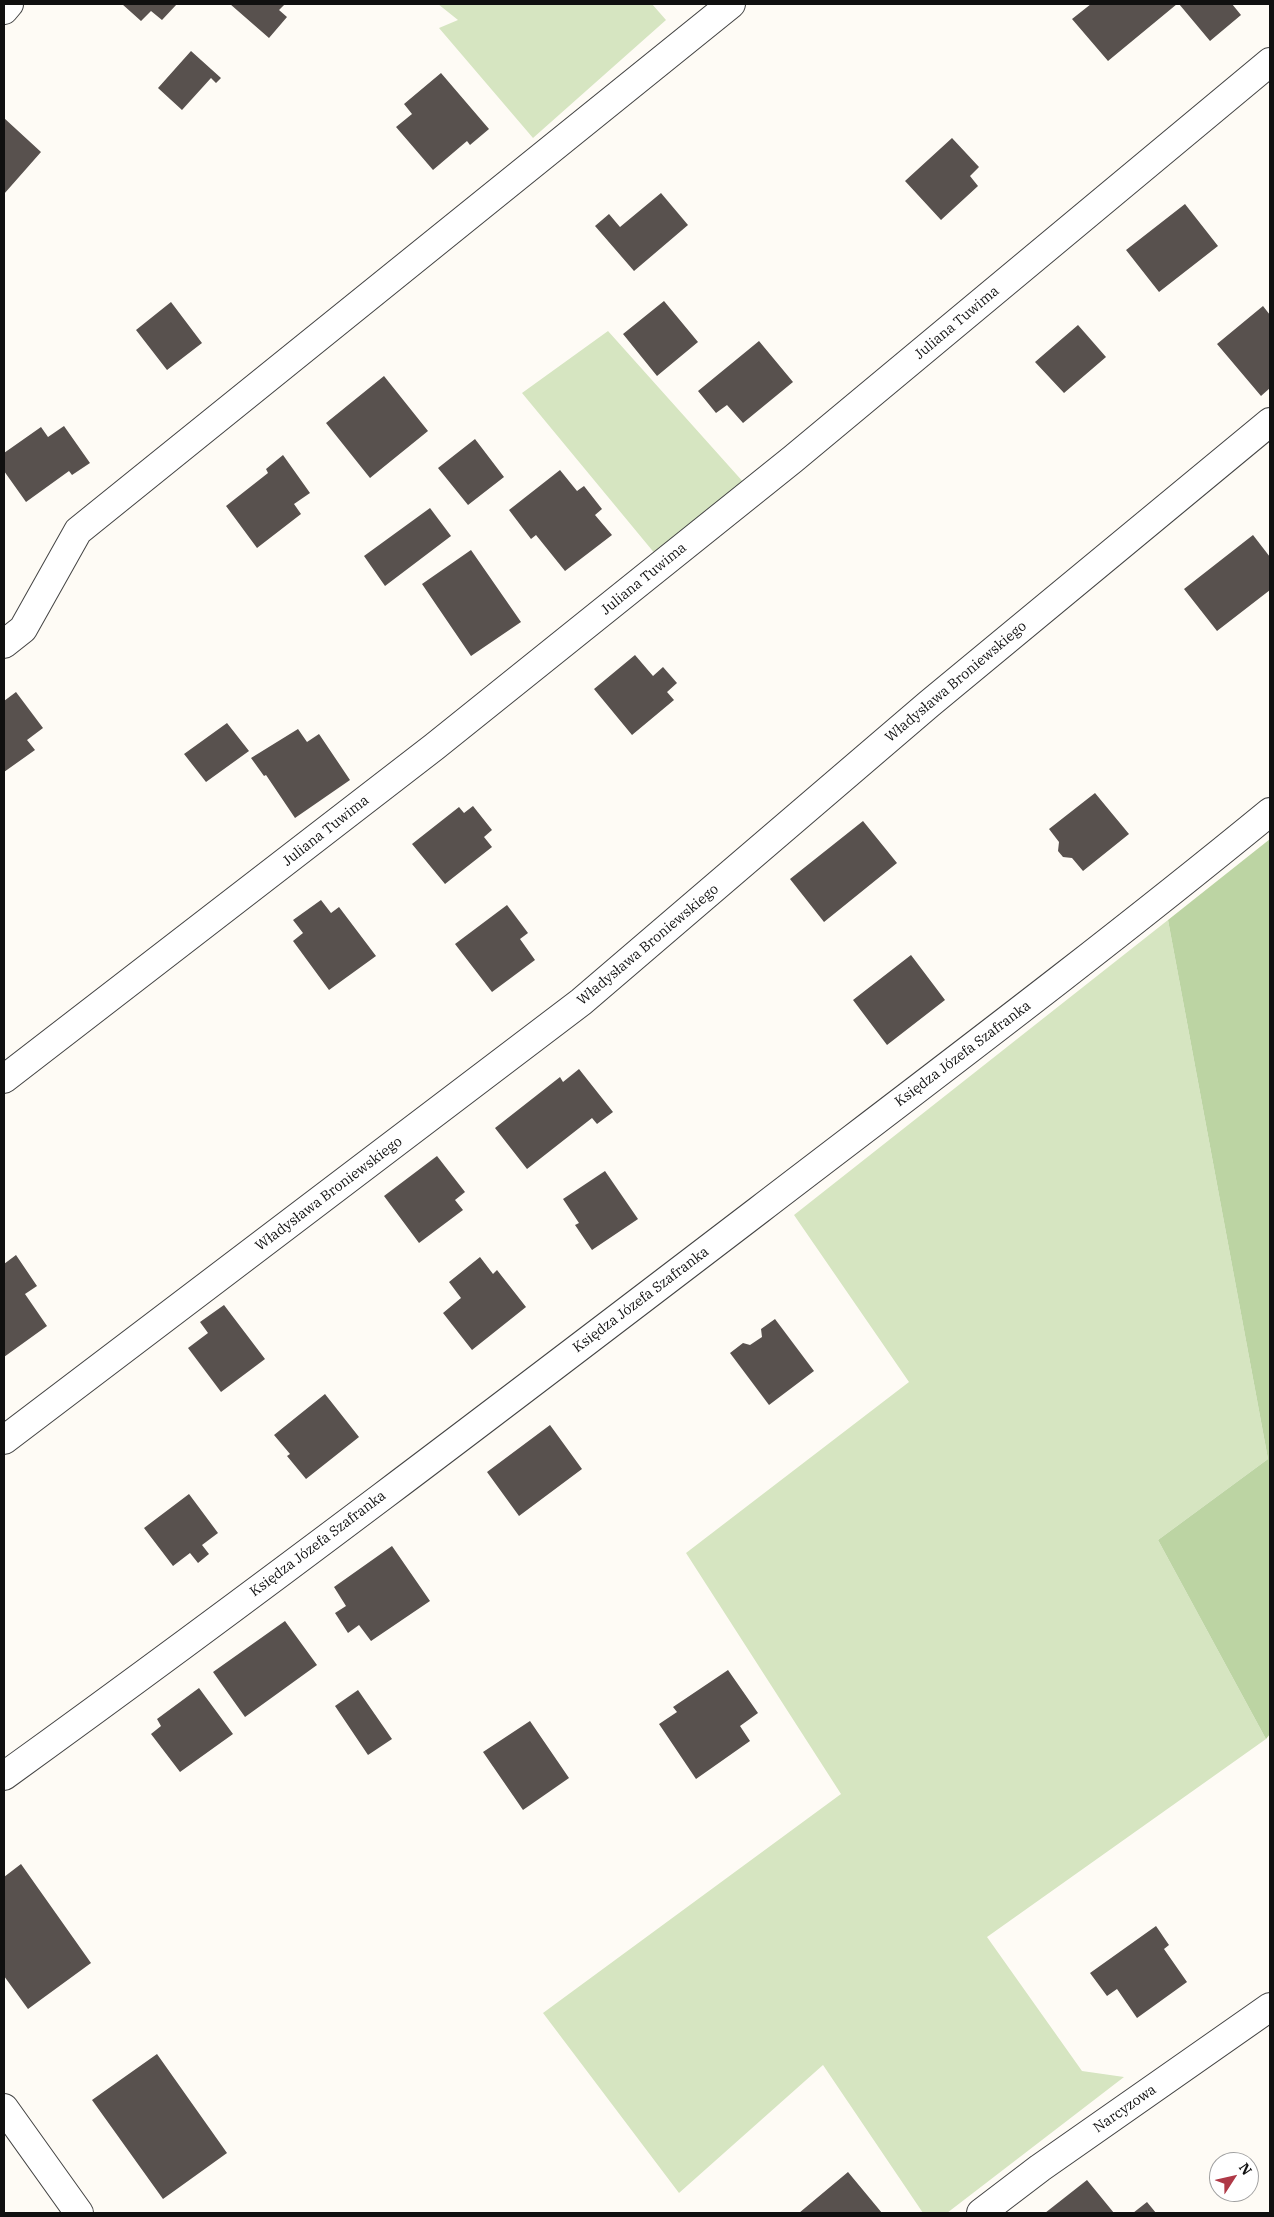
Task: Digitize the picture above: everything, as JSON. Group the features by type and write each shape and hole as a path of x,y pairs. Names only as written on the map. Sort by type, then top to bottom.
{"street":[{"path":"4,10 9,4"},
{"path":"4,644 23,629 78,531 731,4"},
{"name":"Juliana Tuwima","path":"4,1079 434,747 793,460 1270,62"},
{"name":"Władysława Broniewskiego","path":"4,1440 581,1002 929,704 1270,422"},
{"name":"Księdza Józefa Szafranka","path":"4,1776 115,1696 544,1375 1154,907 1270,812"},
{"name":"Narcyzowa","path":"981,2213 1040,2168 1270,2007"},
{"path":"4,2108 79,2213"}],"green space":[{"path":"438,4 652,4 666,20 533,138 439,28 458,20"},
{"path":"608,331 745,484 656,555 522,393"},
{"path":"1270,839 1270,1734 1266,1739 1158,1540 1268,1459 1168,920"},
{"path":"1168,920 1268,1459 1158,1540 1266,1739 987,1937 1082,2071 1124,2077 947,2213 923,2213 823,2065 679,2193 543,2013 841,1794 686,1553 909,1382 794,1215"}],"building":[{"path":"122,4 177,4 162,20 151,11 141,21"},
{"path":"230,4 285,4 279,10 287,17 269,38"},
{"path":"1091,4 1177,4 1108,61 1072,19"},
{"path":"1179,4 1232,4 1241,15 1210,41"},
{"path":"191,51 221,78 216,83 211,78 182,110 158,88"},
{"path":"441,73 489,129 470,145 467,141 433,170 396,127 412,114 404,104"},
{"path":"4,118 41,152 4,194"},
{"path":"952,138 979,167 970,176 978,186 941,220 905,181"},
{"path":"661,193 688,225 634,271 595,226 609,214 620,227"},
{"path":"1185,204 1218,246 1159,292 1126,250"},
{"path":"664,301 698,342 657,376 623,334"},
{"path":"171,302 202,343 167,370 136,330"},
{"path":"1263,306 1270,315 1270,388 1261,396 1217,344"},
{"path":"1078,325 1106,357 1064,393 1035,362"},
{"path":"759,341 793,382 743,423 727,405 716,413 698,391"},
{"path":"384,376 428,431 370,478 326,423"},
{"path":"64,426 90,463 72,475 69,471 26,502 4,471 4,453 41,427 48,437"},
{"path":"475,439 504,477 468,505 438,468"},
{"path":"283,455 310,493 294,504 301,514 257,548 226,506 268,473 266,469"},
{"path":"560,470 577,491 584,486 602,509 595,515 612,535 565,571 536,535 531,539 509,510"},
{"path":"430,508 451,536 385,586 364,556"},
{"path":"1253,535 1270,557 1270,590 1217,631 1184,589"},
{"path":"471,550 521,622 471,656 422,584"},
{"path":"635,655 653,676 663,667 677,683 667,692 674,700 632,735 594,689"},
{"path":"16,692 43,728 27,740 35,750 4,772 4,701"},
{"path":"227,723 249,751 206,782 184,754"},
{"path":"298,729 307,742 319,734 350,780 295,818 266,775 264,776 251,758"},
{"path":"1095,793 1129,834 1083,871 1072,858 1063,857 1058,851 1059,842 1049,829"},
{"path":"473,806 492,830 484,837 492,847 445,884 412,844 459,807 464,813"},
{"path":"863,821 897,863 824,922 790,879"},
{"path":"321,900 331,913 339,907 376,956 329,990 293,941 303,933 293,920"},
{"path":"507,905 528,933 520,939 535,960 492,992 455,944"},
{"path":"911,955 945,1000 887,1045 853,1000"},
{"path":"579,1069 613,1112 597,1124 592,1118 527,1169 495,1128 560,1077 563,1082"},
{"path":"437,1156 465,1192 455,1200 463,1210 419,1243 384,1196"},
{"path":"605,1171 638,1219 592,1250 575,1225 579,1223 563,1199"},
{"path":"16,1255 37,1286 25,1294 47,1326 4,1357 4,1264"},
{"path":"480,1257 493,1274 497,1270 526,1307 472,1350 443,1313 461,1298 449,1282"},
{"path":"224,1305 265,1359 221,1392 188,1348 208,1333 200,1322"},
{"path":"775,1319 814,1371 769,1405 730,1353 743,1343 750,1345 762,1337 761,1329"},
{"path":"325,1394 359,1437 306,1479 287,1456 290,1454 274,1435"},
{"path":"550,1425 582,1469 519,1516 487,1472"},
{"path":"189,1494 218,1533 202,1545 209,1554 198,1563 190,1553 173,1566 144,1528"},
{"path":"392,1546 430,1601 371,1641 359,1625 348,1633 335,1613 346,1606 334,1587"},
{"path":"285,1621 317,1665 245,1717 213,1672"},
{"path":"728,1670 758,1713 740,1726 750,1741 696,1779 659,1724 677,1712 673,1707"},
{"path":"199,1688 233,1734 180,1772 151,1734 161,1726 157,1719"},
{"path":"358,1690 392,1739 368,1755 335,1706"},
{"path":"530,1721 569,1778 523,1810 483,1752"},
{"path":"21,1864 91,1963 28,2009 4,1976 4,1877"},
{"path":"1156,1926 1169,1945 1164,1949 1187,1982 1137,2018 1117,1989 1107,1996 1090,1973"},
{"path":"157,2054 227,2153 163,2199 92,2100"},
{"path":"848,2172 882,2213 799,2213"},
{"path":"1087,2180 1114,2213 1045,2213"},
{"path":"1147,2202 1156,2213 1133,2213"}]}
